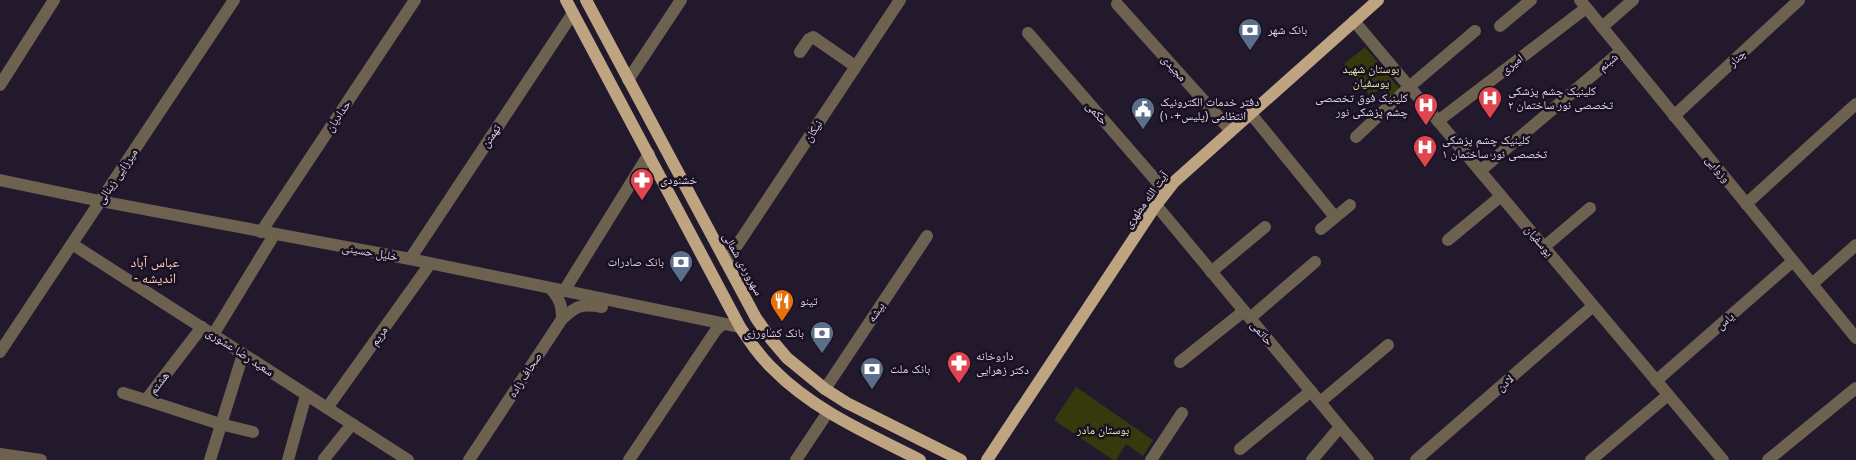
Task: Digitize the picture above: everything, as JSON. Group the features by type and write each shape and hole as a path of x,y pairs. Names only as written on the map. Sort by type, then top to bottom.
{"main road":[{"path":"566,0 740,327 755,349 773,370 828,412 920,460"},
{"name":"سهروردی شمالی","path":"586,0 756,318 770,338 788,358 825,389 847,403 961,460"},
{"name":"آیت الله مطهری","path":"987,460 1156,206 1174,182 1374,1"}],"street":[{"path":"0,85 54,0"},
{"name":"میرزایی زینالی","path":"0,352 234,0"},
{"name":"حدادیان","path":"207,331 415,0"},
{"path":"628,80 681,0"},
{"name":"نیکان","path":"726,262 900,0"},
{"path":"1500,26 1531,0"},
{"path":"1602,27 1633,0"},
{"name":"چنار","path":"1674,116 1799,0"},
{"name":"مجیدی","path":"1117,4 1231,131"},
{"name":"وزوایی","path":"1583,4 1856,338"},
{"name":"امیری","path":"1438,121 1583,4"},
{"name":"تهمتن","path":"410,259 573,13"},
{"name":"یوسفیان","path":"1354,21 1723,460"},
{"path":"1356,137 1409,87 1475,32"},
{"name":"حکمی","path":"1028,33 1166,192"},
{"path":"800,52 809,39 813,37 855,66"},
{"name":"شبنم","path":"1480,171 1621,51"},
{"path":"1746,204 1856,104"},
{"path":"1251,114 1335,217"},
{"path":"562,319 562,307 557,296 557,290 649,154"},
{"name":"خلیل حسینی","path":"2,184 410,259 719,327 740,327"},
{"path":"1448,240 1501,196"},
{"path":"1320,229 1350,205"},
{"name":"حاتمی","path":"1156,206 1340,426 1363,458"},
{"path":"1544,247 1590,208"},
{"path":"1211,272 1265,227"},
{"name":"بیشه","path":"825,389 927,236"},
{"name":"سعید رضا عشوری","path":"72,244 405,459"},
{"path":"1812,284 1856,245"},
{"name":"یاس","path":"1656,381 1793,261"},
{"path":"1180,362 1315,262"},
{"name":"مریم","path":"327,408 430,264"},
{"path":"562,319 572,310 588,304 719,327 629,460"},
{"name":"لادن","path":"1416,460 1593,306"},
{"name":"صحاف زاده","path":"469,460 562,319"},
{"name":"هشتم","path":"207,331 146,400 220,424 253,432"},
{"path":"1320,402 1388,345"},
{"path":"210,460 243,354"},
{"path":"1768,460 1856,388"},
{"path":"1240,449 1311,391"},
{"path":"123,393 146,400"},
{"path":"288,460 306,395"},
{"path":"1591,460 1668,395"},
{"path":"796,460 828,412"},
{"path":"1150,460 1182,413"},
{"path":"324,459 352,424"},
{"path":"1312,460 1340,426"},
{"path":"0,454 41,460"}],"green space":[{"name":"بوستان شهید یوسفیان","path":"1365,47 1403,93 1392,102 1381,88 1370,96 1344,64"},
{"name":"بوستان مادر","path":"1076,387 1153,440 1143,456 1126,444 1116,460 1113,460 1054,420"}],"place":[{"name":"بانک شهر","path":"1250,51"},
{"name":"کلینیک چشم پزشکی تخصصی نور ساختمان ۲","path":"1490,119"},
{"name":"کلینیک فوق تخصصی چشم پزشکی نور","path":"1426,126"},
{"name":"دفتر خدمات الکترونیک انتظامی (پلیس+۱۰)","path":"1143,130"},
{"name":"کلینیک چشم پزشکی تخصصی نور ساختمان ۱","path":"1425,168"},
{"name":"خشنودی","path":"642,201"},
{"name":"بانک صادرات","path":"681,283"},
{"name":"تینو","path":"782,322"},
{"name":"بانک کشاورزی","path":"822,354"},
{"name":"داروخانه دکتر زهرایی","path":"959,384"},
{"name":"بانک ملت","path":"872,390"}],"district":[{"name":"عباس آباد - اندیشه","path":"155,270"}]}
